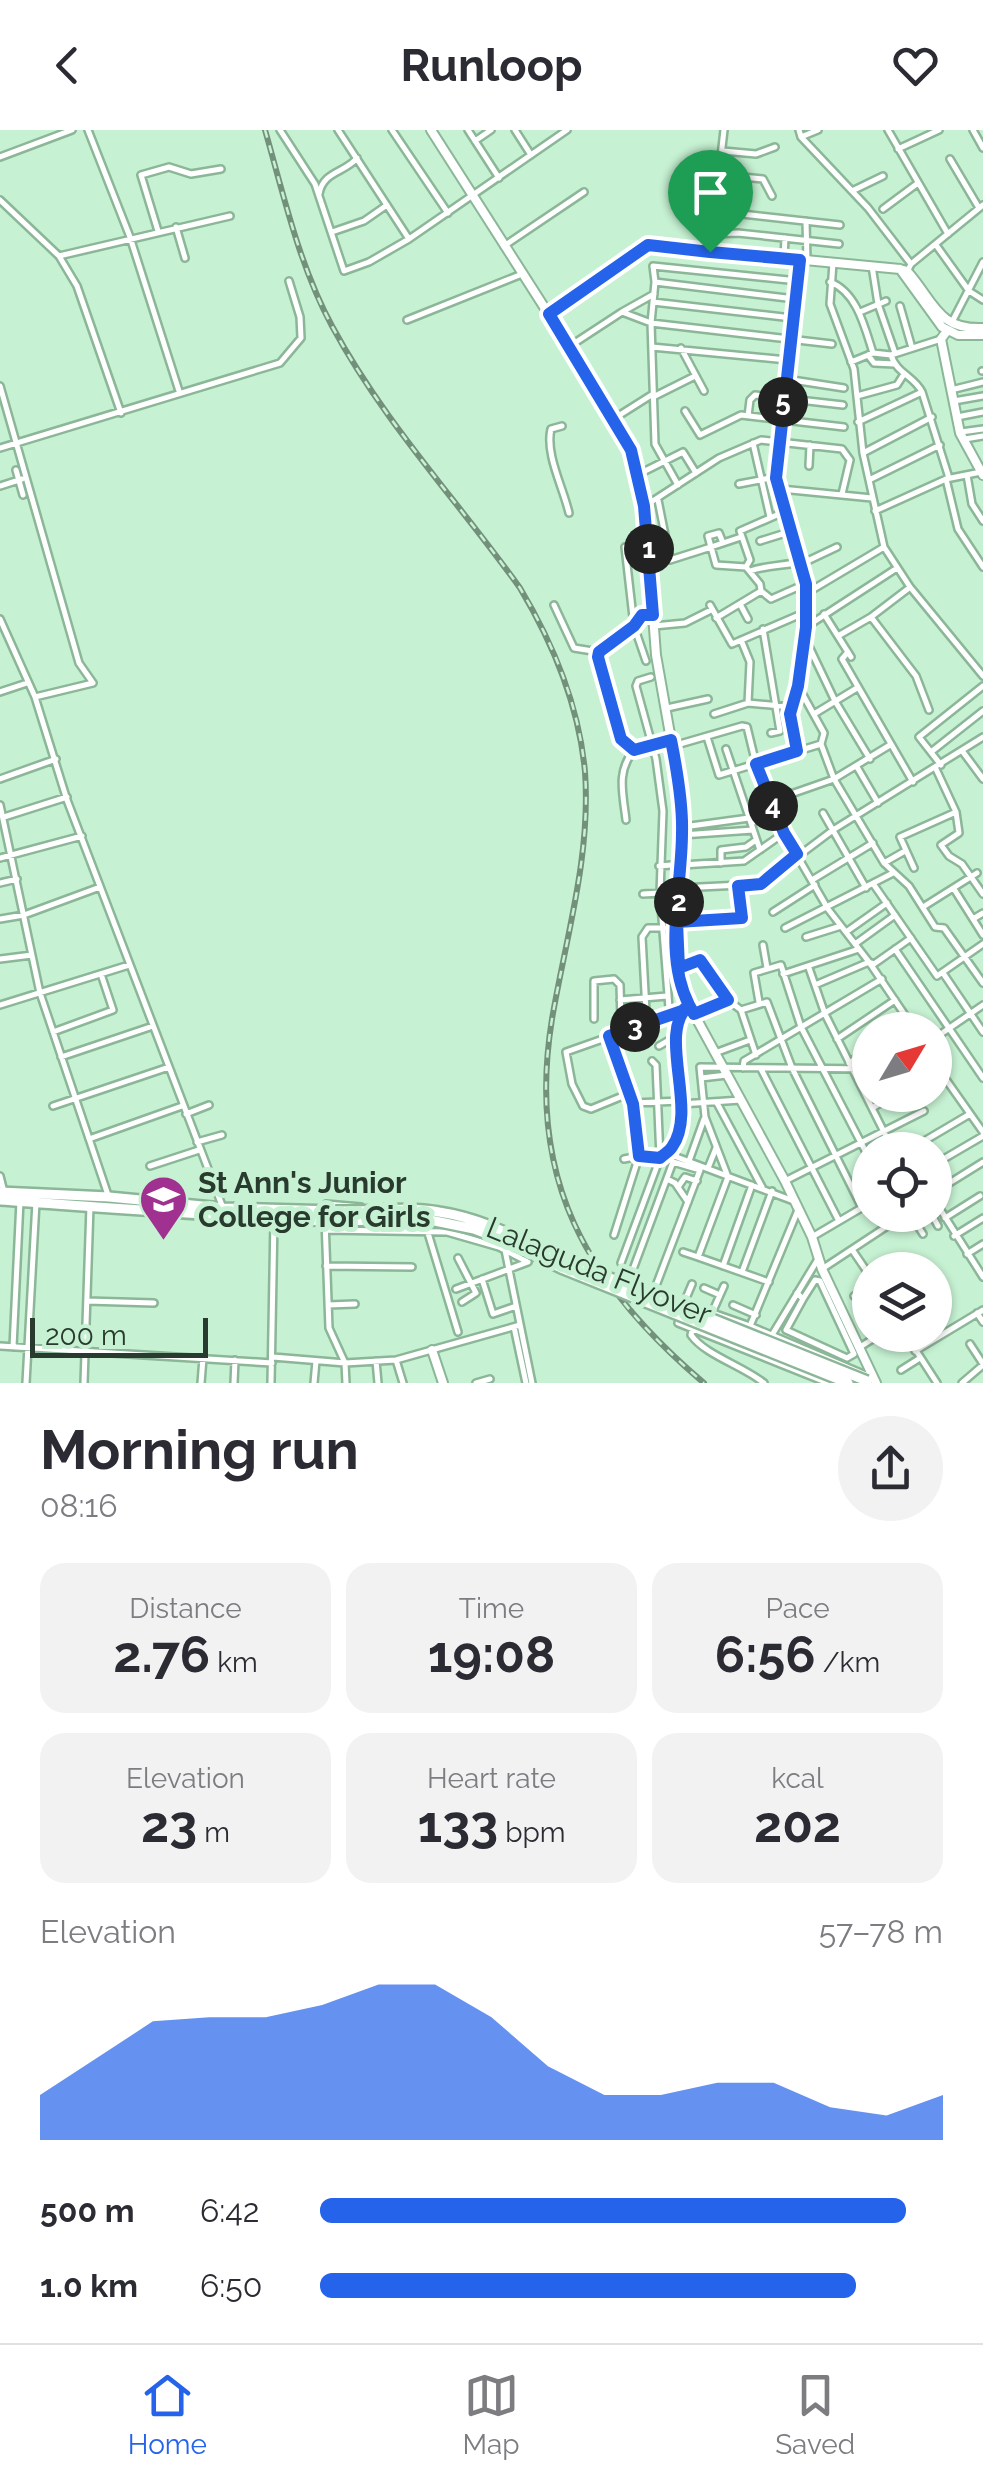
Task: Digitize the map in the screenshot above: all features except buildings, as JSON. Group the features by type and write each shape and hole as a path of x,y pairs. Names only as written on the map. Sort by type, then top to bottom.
{"main road":[{"path":"432,130 615,418 631,450 644,506 654,626 682,831 677,922 685,1008 694,1014 785,1181 852,1331"},
{"path":"549,314 648,245 905,270 946,331 961,436 981,470"},
{"path":"946,331 983,332"},
{"path":"1,1195 109,1197 274,1219 330,1220"},
{"path":"1,1195 20,1201 175,1208"},
{"name":"Lalaguda Flyover","path":"175,1208 316,1212 330,1220 424,1219 474,1229 848,1383"},
{"name":"Lalaguda Flyover","path":"330,1220 426,1210 477,1221 517,1235 564,1260 872,1381"},
{"path":"432,1350 442,1383"},
{"path":"861,1352 872,1381"}],"street":[{"path":"0,157 72,130"},
{"path":"88,130 130,237 180,392"},
{"path":"280,130 308,171 344,271 409,239 567,130"},
{"path":"338,130 409,239"},
{"path":"392,130 448,213"},
{"path":"468,130 499,178"},
{"path":"475,141 491,130"},
{"path":"515,130 531,156"},
{"path":"710,252 724,130"},
{"path":"800,133 818,130"},
{"path":"888,130 948,234"},
{"path":"898,150 939,130"},
{"path":"974,130 983,148"},
{"path":"800,133 852,191 905,270 981,206 950,159"},
{"path":"723,152 756,154 775,147"},
{"path":"319,196 326,178 357,158"},
{"path":"158,230 140,179 144,173 169,167 190,174 220,169"},
{"path":"721,175 764,179 772,196"},
{"path":"852,191 883,176"},
{"path":"909,176 916,184"},
{"path":"882,210 916,184"},
{"path":"504,246 584,192"},
{"path":"0,200 59,256 77,286 120,413"},
{"path":"332,232 364,222 388,205"},
{"path":"716,211 840,225"},
{"path":"59,256 230,216"},
{"path":"797,751 790,714 806,627 806,584 776,478 792,318 807,240 806,221"},
{"path":"176,227 185,258"},
{"path":"713,234 839,244"},
{"path":"784,258 785,238"},
{"path":"936,245 969,291 983,300"},
{"path":"851,362 870,354 893,354 912,348 946,331 983,262"},
{"path":"834,263 830,304 851,362 863,453 884,547 910,587 983,676"},
{"path":"678,485 655,444 653,266 798,280"},
{"path":"872,266 894,364 917,382 922,392 941,445 958,529 983,566"},
{"path":"407,320 522,274"},
{"path":"0,448 251,374 285,358 300,338 300,316 290,281"},
{"path":"655,282 795,298"},
{"path":"830,282 837,284 860,312 874,363 894,364"},
{"path":"570,346 654,294"},
{"path":"860,312 886,301"},
{"path":"653,302 792,318"},
{"path":"900,306 912,348"},
{"path":"622,312 651,323 832,344"},
{"path":"652,347 787,360"},
{"path":"681,348 704,391"},
{"path":"857,396 897,385 904,374"},
{"path":"615,418 696,375"},
{"path":"786,379 844,388"},
{"path":"952,390 983,382"},
{"path":"0,386 22,479 79,663 93,683 35,697"},
{"path":"858,422 922,392"},
{"path":"748,416 753,396 843,405"},
{"path":"954,403 983,397"},
{"path":"684,411 700,435 741,415 844,426"},
{"path":"957,419 983,414"},
{"path":"863,453 932,418"},
{"path":"562,426 551,429 550,452 563,483 569,512"},
{"path":"961,436 983,433"},
{"path":"644,506 753,442 780,441 842,449 848,456 842,494"},
{"path":"753,442 770,517"},
{"path":"809,466 810,445"},
{"path":"871,479 941,445"},
{"path":"638,475 684,452 696,473"},
{"path":"16,470 22,479 23,495"},
{"path":"874,512 948,478 981,470"},
{"path":"967,475 972,504 983,521"},
{"path":"738,484 776,478"},
{"path":"0,486 22,479"},
{"path":"780,489 873,498"},
{"path":"658,500 670,560"},
{"path":"748,569 750,560 740,531 786,511"},
{"path":"760,541 792,531"},
{"path":"723,543 716,533 708,536 716,565 748,569 769,564 780,567 837,547"},
{"path":"650,560 670,560 742,537"},
{"path":"626,546 634,626 646,661"},
{"path":"805,594 884,547"},
{"path":"806,627 897,568"},
{"path":"748,569 760,584 761,592 770,599 806,584"},
{"path":"838,636 910,587"},
{"path":"716,619 761,592"},
{"path":"740,604 748,619"},
{"path":"554,606 574,648 599,652 634,626 642,615"},
{"path":"632,606 642,615 653,615"},
{"path":"654,626 685,623 711,607 729,642 806,612"},
{"path":"824,614 850,654 841,658 913,782"},
{"path":"871,617 916,676 929,710"},
{"path":"0,619 4,636 35,697 100,887 223,1208"},
{"path":"763,629 780,731 772,733"},
{"path":"804,636 870,759"},
{"path":"740,640 750,662 748,703"},
{"path":"599,652 621,739 634,750"},
{"path":"651,677 638,681 636,688 652,744 663,811 659,866 668,1008"},
{"path":"0,692 28,683"},
{"path":"798,686 824,733 821,744 834,779 872,843 893,873 909,886 936,927 944,928 983,983"},
{"path":"983,686 919,737 931,752 956,812 959,835 941,844 974,875 983,894"},
{"path":"814,714 857,688"},
{"path":"665,709 708,699"},
{"path":"714,714 748,703 792,707"},
{"path":"931,752 983,711"},
{"path":"626,820 621,771 634,750 745,726 784,833 828,909 903,1012"},
{"path":"707,736 718,775 821,744"},
{"path":"680,888 761,884 833,830 983,738"},
{"path":"772,801 834,779 890,745"},
{"path":"726,749 760,851"},
{"path":"963,752 983,778"},
{"path":"0,780 56,759"},
{"path":"976,770 983,764"},
{"path":"857,767 878,803"},
{"path":"3,819 67,797"},
{"path":"0,805 40,992 109,1197"},
{"path":"823,812 870,886 937,976 983,944"},
{"path":"914,868 900,837 956,812"},
{"path":"682,831 752,823 776,814"},
{"path":"682,831 752,823"},
{"path":"682,865 744,861 784,833"},
{"path":"0,858 82,836"},
{"path":"721,863 721,850 746,847 756,840"},
{"path":"773,912 872,843"},
{"path":"884,862 906,851"},
{"path":"659,866 670,865"},
{"path":"786,928 893,873"},
{"path":"923,907 974,875"},
{"path":"0,883 17,879"},
{"path":"677,922 742,918 738,886"},
{"path":"0,919 24,915 100,887"},
{"path":"954,889 983,935"},
{"path":"642,894 660,893"},
{"path":"806,937 843,929 886,903"},
{"path":"972,919 983,913"},
{"path":"782,974 808,968 857,946 895,915"},
{"path":"646,1011 643,934 648,928 664,928"},
{"path":"815,984 869,962 874,964 911,938"},
{"path":"751,949 764,946 767,968"},
{"path":"895,950 939,1012"},
{"path":"0,959 32,955"},
{"path":"679,968 700,960 728,1000 741,1010 756,1055"},
{"path":"0,1004 129,965"},
{"path":"759,1002 754,973 781,965 801,1027 856,1132"},
{"path":"744,1065 761,1070 851,1066 808,968"},
{"path":"943,973 983,1032"},
{"path":"53,1032 113,1010 101,974"},
{"path":"701,1078 744,1065 882,979"},
{"path":"594,1019 596,980 618,981 621,1020"},
{"path":"620,1000 668,996"},
{"path":"694,1014 728,1000"},
{"path":"837,1039 895,1000"},
{"path":"741,1010 767,1002 792,1068 852,1188"},
{"path":"952,1027 983,1005"},
{"path":"630,1093 591,1109 582,1106 572,1084 566,1052 685,1008"},
{"path":"663,1156 672,1148 682,1121 676,1036 685,1008"},
{"path":"61,1058 153,1026"},
{"path":"952,1031 983,1078"},
{"path":"609,1036 633,1104 639,1156 614,1235"},
{"path":"659,1046 676,1036"},
{"path":"716,1053 751,1040"},
{"path":"737,1045 744,1065"},
{"path":"622,1263 663,1156 656,1065 652,1061"},
{"path":"698,1257 728,1177 705,1116 701,1067 715,1066 726,1072"},
{"path":"53,1106 169,1067"},
{"path":"761,1070 839,1220"},
{"path":"952,1090 983,1134 952,1153"},
{"path":"633,1104 742,1100"},
{"path":"716,1103 762,1187"},
{"path":"186,1114 210,1105"},
{"path":"88,1139 182,1106"},
{"path":"874,1112 883,1130"},
{"path":"879,1132 922,1112"},
{"path":"940,1132 970,1114"},
{"path":"688,1162 705,1116"},
{"path":"197,1142 222,1135"},
{"path":"785,1181 852,1147"},
{"path":"708,1168 716,1148"},
{"path":"150,1166 200,1150"},
{"path":"624,1160 663,1156 688,1162 762,1187 796,1205 750,1326"},
{"path":"632,1272 676,1160 700,1170 654,1291"},
{"path":"952,1181 983,1162"},
{"path":"0,1176 1,1195"},
{"path":"678,1187 686,1177 698,1181"},
{"path":"667,1179 689,1203"},
{"path":"723,1266 752,1185"},
{"path":"742,1272 772,1191"},
{"path":"952,1214 980,1196"},
{"path":"12,1347 20,1201"},
{"path":"26,1383 36,1202"},
{"path":"316,1212 326,1204 434,1207 456,1212 458,1235"},
{"path":"84,1383 90,1205"},
{"path":"812,1237 852,1213"},
{"path":"954,1236 983,1218"},
{"path":"271,1383 274,1219"},
{"path":"346,1383 345,1363 329,1328 326,1266 330,1220 458,1235 528,1262 456,1289"},
{"path":"822,1269 882,1232"},
{"path":"952,1232 983,1277"},
{"path":"428,1233 458,1332"},
{"path":"967,1254 983,1244"},
{"path":"504,1250 528,1379"},
{"path":"683,1252 769,1282"},
{"path":"458,1258 475,1296 462,1302"},
{"path":"772,1335 800,1296 815,1280 820,1280 854,1354 847,1358 786,1330 800,1296 818,1258"},
{"path":"326,1266 412,1268"},
{"path":"482,1280 493,1314 516,1306"},
{"path":"630,1281 772,1335 872,1381"},
{"path":"684,1304 692,1284"},
{"path":"712,1314 724,1286"},
{"path":"704,1288 720,1295"},
{"path":"87,1301 154,1304"},
{"path":"328,1304 355,1304"},
{"path":"733,1305 756,1315"},
{"path":"699,1309 691,1336 697,1344 742,1366 764,1383"},
{"path":"952,1328 980,1311 983,1322"},
{"path":"678,1323 828,1383"},
{"path":"0,1346 345,1363 396,1360 517,1326"},
{"path":"962,1383 983,1367 970,1344"},
{"path":"916,1352 936,1383"},
{"path":"201,1383 203,1358"},
{"path":"901,1370 920,1358"},
{"path":"234,1383 236,1360"},
{"path":"396,1360 404,1383"},
{"path":"314,1383 316,1361"},
{"path":"376,1361 378,1383"},
{"path":"476,1383 490,1379"}],"railway":[{"path":"265,130 301,255 332,326 374,395 520,588 563,676 582,747 586,803 581,865 552,1019 546,1076 548,1129 558,1178 574,1223 597,1266 627,1306 704,1383"}],"place":[{"name":"St Ann's Junior College for Girls","path":"163,1242"}],"route":[{"path":"710,252 648,245 549,314 631,450 644,506 653,615 642,615 598,657 621,739 634,750 671,740 676,768 682,870 675,937 682,992 689,1005 682,1011 676,1036 682,1121 672,1148 660,1158 639,1156 633,1104 609,1036 682,1011 689,1005 694,1014 728,1000 700,960 679,968 677,922 742,918 738,886 761,884 797,854 784,833 756,764 797,751 790,714 806,627 806,584 776,478 800,260 710,252"}]}
